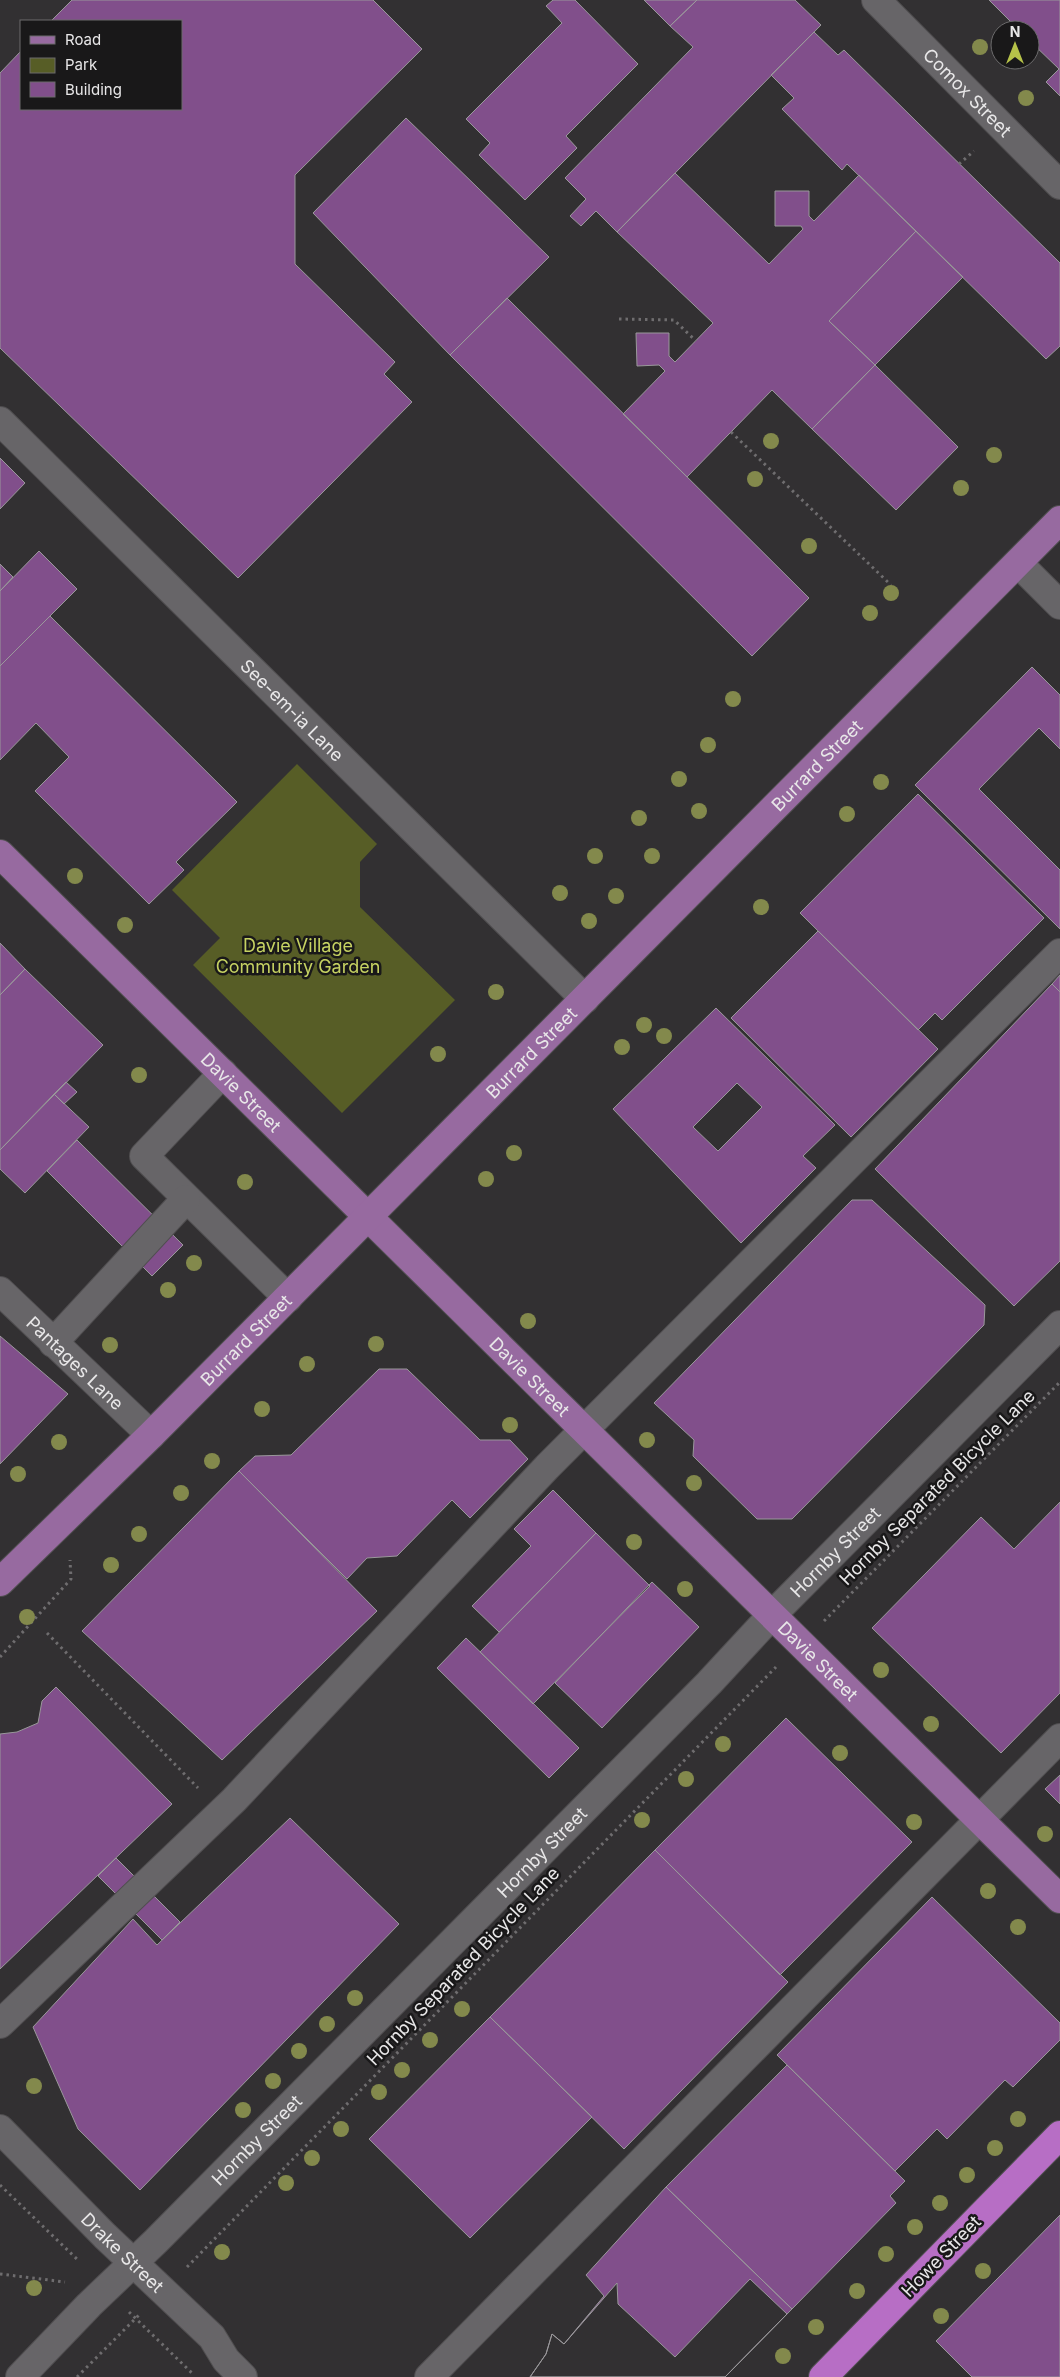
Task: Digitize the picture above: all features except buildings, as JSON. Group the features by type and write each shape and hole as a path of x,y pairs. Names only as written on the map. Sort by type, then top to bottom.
{"highway":[{"name":"Howe Street","path":"822,2377 1060,2135"}],"main road":[{"name":"Burrard Street","path":"0,1582 288,1298 1060,520"},
{"name":"Davie Street","path":"0,854 1060,1899"}],"street":[{"name":"Comox Street","path":"876,0 1060,185"},
{"name":"See-em-ia Lane","path":"0,421 585,998"},
{"path":"1018,563 1060,605"},
{"path":"0,2024 221,1812 584,1430 1060,953"},
{"path":"222,1073 144,1156 288,1298"},
{"path":"53,1343 186,1199"},
{"name":"Pantages Lane","path":"0,1291 151,1435"},
{"name":"Hornby Street","path":"20,2377 89,2305 134,2263 710,1683 772,1615 1060,1325"},
{"path":"428,2377 1060,1738"},
{"name":"Drake Street","path":"0,2129 105,2236 212,2337 226,2360 243,2377"}],"path":[{"path":"960,164 974,150"},
{"path":"619,319 674,320 696,341"},
{"path":"731,432 891,585"},
{"name":"Hornby Separated Bicycle Lane","path":"833,1612 1060,1382"},
{"path":"0,1657 71,1580 69,1516"},
{"path":"47,1633 221,1812"},
{"name":"Hornby Separated Bicycle Lane","path":"184,2270 762,1681"},
{"path":"0,2185 80,2261"},
{"path":"0,2274 68,2283"},
{"path":"124,2307 196,2377"},
{"path":"76,2377 141,2312"}],"green space":[{"name":"Davie Village Community Garden","path":"297,764 377,844 360,862 360,907 455,1000 342,1113 193,965 220,938 172,890"}]}
